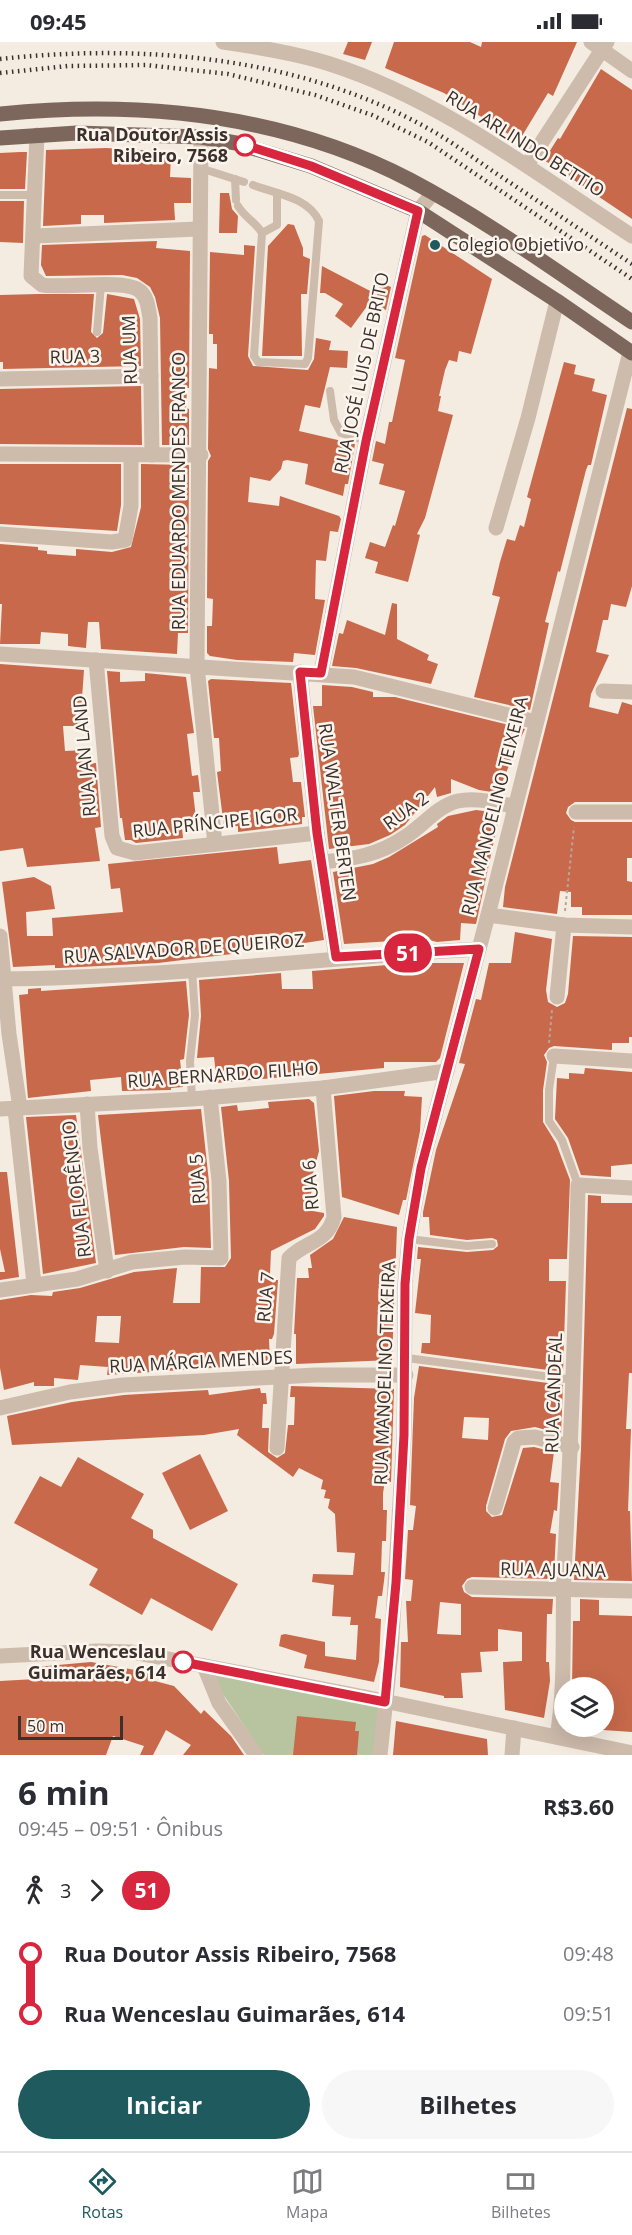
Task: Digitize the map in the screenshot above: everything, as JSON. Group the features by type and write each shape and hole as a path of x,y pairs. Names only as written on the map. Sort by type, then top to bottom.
{"main road":[{"path":"0,114 90,108 150,109 233,119 319,142 367,160 433,193 632,322"},
{"path":"0,138 37,135 201,137 236,143 311,166 418,211 557,301 631,353"}],"street":[{"name":"RUA ARLINDO BETTIO","path":"223,42 292,54 357,73 454,119 632,236"},
{"path":"527,165 600,45 632,71"},
{"path":"37,135 34,236 198,229"},
{"name":"RUA EDUARDO MENDES FRANCO","path":"201,137 198,229 201,455 197,666 215,844"},
{"name":"RUA JOSÉ LUIS DE BRITO","path":"321,673 366,441 418,211 433,193"},
{"name":"RUA UM","path":"34,236 30,269 37,283 50,286 101,285 135,288 145,297 150,318 152,455"},
{"path":"496,528 528,418 557,301"},
{"name":"RUA MANOELINO TEIXEIRA","path":"380,1755 396,1583 406,1375 405,1284 409,1239 421,1168 631,353"},
{"name":"RUA 3","path":"0,379 151,376"},
{"path":"0,454 201,455"},
{"path":"0,534 112,542 125,540 130,506 131,455"},
{"path":"0,654 321,673 384,683 536,722"},
{"name":"RUA JAN LAND","path":"96,660 112,836 117,848"},
{"name":"RUA WALTER BERTEN","path":"300,672 317,833 336,957"},
{"path":"603,691 632,692"},
{"name":"RUA 2","path":"322,862 366,857 387,848 407,836 437,811 455,802 473,800 513,806"},
{"path":"576,812 632,812"},
{"name":"RUA PRÍNCIPE IGOR","path":"117,848 135,853 317,833"},
{"path":"488,915 564,925 632,927"},
{"path":"557,997 564,925"},
{"path":"0,936 12,1109 34,1284"},
{"name":"RUA SALVADOR DE QUEIROZ","path":"2,979 93,978 336,957 479,949"},
{"path":"554,1056 632,1061"},
{"name":"RUA BERNARDO FILHO","path":"12,1109 192,1099 323,1088 447,1071"},
{"name":"RUA 6","path":"289,1258 296,1251 327,1233 334,1216 323,1088"},
{"name":"RUA 5","path":"107,1271 149,1260 221,1258 219,1180 210,1097"},
{"name":"RUA FLORÊNCIO","path":"87,1104 90,1148 107,1271"},
{"path":"578,1185 632,1188"},
{"name":"RUA CANDEAL","path":"562,1677 564,1589 572,1447 578,1185"},
{"name":"RUA 7","path":"277,1448 289,1258"},
{"path":"0,1290 77,1279 107,1271"},
{"name":"RUA MÁRCIA MENDES","path":"0,1408 101,1387 280,1377 406,1375"},
{"path":"495,1508 514,1442 518,1437 535,1437 572,1447"},
{"name":"RUA AJUANA","path":"472,1587 632,1591"},
{"path":"0,1656 132,1652 554,1736"},
{"path":"204,1666 219,1703 256,1755"},
{"path":"512,1755 514,1728"},
{"path":"557,1737 632,1753"}],"lane":[{"path":"200,168 235,179 248,184 296,199 314,210 319,221 308,358 305,364 258,362 254,356 262,232 258,226 244,216 237,203 235,179"},
{"path":"262,232 277,225 276,193"},
{"path":"0,195 36,195"},
{"path":"97,332 101,285"},
{"path":"330,392 334,420 341,433 366,441"},
{"path":"192,969 195,1015 190,1061 192,1099"},
{"name":"RUA CANDEAL","path":"554,1056 549,1090 549,1121 562,1140 578,1185"},
{"path":"409,1239 467,1246 492,1244"},
{"path":"406,1358 574,1380"}],"path":[{"path":"564,925 576,812"},
{"path":"554,1056 549,1056 549,1052 552,1008 557,997"}],"green space":[{"path":"204,1666 385,1702 380,1755 264,1755"}],"building":[{"path":"348,42 372,42 365,60 343,54"},
{"path":"394,42 470,42 481,47 482,42 577,42 553,96 548,93 519,141 444,93 385,68"},
{"path":"601,69 632,90 632,219 544,160 558,138 560,139"},
{"path":"106,148 158,151 157,155 171,156 170,177 191,178 191,203 174,203 175,220 104,223 104,215 81,215 81,224 43,226 46,150"},
{"path":"27,152 25,189 0,189 0,153"},
{"path":"220,193 229,193 232,209 238,216 237,233 219,233"},
{"path":"0,201 24,201 23,243 0,242"},
{"path":"288,224 294,225 303,248 303,256 310,259 307,294 301,294 302,356 262,356 268,246"},
{"path":"425,235 492,279 471,354 459,351 457,362 449,360 445,370 438,411 453,415 425,518 417,534 420,535 408,582 375,573 378,562 365,558 370,542 385,547 393,525 395,526 405,491 379,484 384,464 372,461 376,441 385,444 389,422 392,422 405,360 395,358 422,236"},
{"path":"157,241 156,248 190,251 189,388 187,388 186,408 189,409 189,445 162,445 160,318 150,287 137,278 122,275 46,276 41,265 42,245"},
{"path":"244,245 255,246 248,356 253,366 308,370 314,359 316,338 331,341 329,350 348,351 347,368 330,367 320,408 305,405 299,431 355,444 348,484 345,484 343,496 305,484 308,464 287,460 283,461 281,469 270,481 250,477 248,502 279,506 280,496 339,516 341,519 338,532 330,531 326,561 316,560 315,599 325,600 315,655 294,653 293,662 237,660 210,656 207,653 207,626 212,626 213,599 207,598 208,461 211,456 208,449 209,368 217,369 217,344 213,344 213,334 209,334 210,252 244,255"},
{"path":"322,266 376,294 351,328 335,316 343,304 325,293 320,293"},
{"path":"381,283 391,287 386,310 374,304"},
{"path":"94,294 91,332 97,338 103,333 107,294 134,299 140,319 141,366 3,369 3,362 0,362 0,295"},
{"path":"564,362 576,365 574,374 595,379 592,391 607,395 591,465 588,465 586,470 545,622 549,623 530,710 474,697 500,597 492,595 500,562 507,539 515,541 520,525 524,527 531,499 527,497"},
{"path":"141,386 142,445 0,444 0,389"},
{"path":"627,408 632,409 632,586 626,607 611,604 608,620 603,620 596,652 609,655 591,694 589,707 618,714 622,702 632,705 632,802 575,802 568,807 566,813 575,822 632,822 632,858 627,858 627,881 632,882 632,915 582,915 582,907 571,907 571,892 560,891 557,914 503,907 505,887"},
{"path":"0,464 121,464 121,505 117,531 0,524"},
{"path":"141,464 189,465 188,633 178,633 177,654 101,649 99,622 88,622 86,648 68,646 68,634 41,632 40,644 0,644 2,604 0,604 0,544 38,547 38,550 47,551 47,554 76,556 76,549 112,552 131,547 141,507"},
{"path":"392,603 397,604 397,639 429,655 427,660 438,664 431,684 356,668 332,666 339,633 343,634 347,620 385,635"},
{"path":"0,664 84,670 80,726 63,726 65,751 86,750 87,764 96,763 101,827 95,828 100,861 27,867 23,848 0,851"},
{"path":"107,671 120,672 120,682 145,681 145,673 186,677 194,733 187,734 192,776 198,775 200,792 193,792 197,827 182,828 183,838 136,843 125,840 122,818 120,818"},
{"path":"211,679 291,683 299,754 298,757 290,758 293,782 301,782 305,817 302,817 302,824 238,832 238,826 224,827 217,772 221,771 219,738 214,738 208,681"},
{"path":"322,685 352,687 373,692 373,697 395,697 525,729 521,737 517,736 510,763 498,793 479,790 451,779 451,793 437,797 435,787 428,796 422,796 422,804 405,825 390,835 369,844 329,849 313,706 322,706"},
{"path":"476,810 500,813 476,924 461,923 460,940 437,942 425,939 344,944 333,872 373,864 389,857 438,827 437,824 448,816"},
{"path":"277,847 279,864 311,860 324,940 298,944 298,948 263,951 262,944 239,947 240,953 158,963 60,968 55,968 55,965 13,967 2,882 34,877 51,886 55,909 26,912 27,936 53,936 52,918 123,912 120,888 111,889 108,864"},
{"path":"515,932 552,939 546,990 548,1002 557,1007 565,1003 568,994 573,936 632,937 632,1037 629,1037 629,1043 612,1043 612,1050 554,1046 549,1048 544,1055 547,1062 543,1090 543,1122 556,1143 570,1180 567,1259 549,1259 549,1281 566,1281 563,1372 421,1353 422,1343 430,1343 431,1315 415,1313 421,1259 417,1259 418,1247 467,1252 493,1250 498,1246 497,1240 492,1238 467,1240 430,1235 429,1217 423,1217 423,1212 436,1150 465,1064 459,1063 476,999 481,1000 489,963 511,963"},
{"path":"413,963 464,963 440,1058 436,1062 384,1062 384,1068 217,1083 214,1057 197,1058 201,1016 199,980 281,973 282,989 313,989 312,971"},
{"path":"186,981 189,1015 184,1059 180,1060 183,1087 171,1088 171,1090 122,1091 121,1077 90,1080 91,1091 28,1098 19,995 28,994 28,989 41,988 41,991"},
{"path":"585,1068 632,1072 632,1164 611,1166 611,1177 581,1175 568,1138 555,1119 557,1078 569,1079 569,1073 584,1074"},
{"path":"374,1091 405,1091 404,1096 422,1097 420,1131 406,1200 403,1200 399,1215 342,1197 334,1096"},
{"path":"309,1099 314,1103 319,1151 307,1210 324,1213 315,1229 271,1251 270,1275 273,1275 273,1280 278,1280 274,1334 272,1339 269,1339 270,1364 107,1375 108,1367 80,1365 78,1380 54,1378 54,1386 34,1386 34,1382 4,1390 0,1368 0,1300 31,1295 52,1296 53,1292 80,1288 134,1272 177,1268 173,1303 200,1303 201,1267 225,1267 231,1258 229,1181 221,1107 237,1105 238,1111 269,1108 268,1102","holes":["97,1316 121,1316 119,1343 95,1342"]},
{"path":"201,1109 209,1182 211,1248 184,1247 115,1255 98,1115"},
{"path":"76,1115 96,1263 43,1274 26,1117"},
{"path":"0,1172 7,1172 19,1277 0,1280 0,1272 5,1272 0,1249"},
{"path":"588,1195 601,1196 601,1203 632,1203 632,1373 629,1373 626,1429 631,1429 628,1511 630,1511 632,1581 574,1580 581,1449"},
{"path":"344,1217 397,1227 392,1360 296,1364 296,1334 294,1334 297,1278 309,1278 308,1268 312,1268 310,1255 333,1239"},
{"path":"419,1366 563,1385 561,1434 535,1427 511,1431 505,1439 486,1506 486,1511 492,1517 502,1515 523,1448 534,1447 554,1452 550,1482 559,1483 557,1511 554,1510 550,1533 556,1534 554,1573 551,1573 551,1579 472,1577 467,1579 462,1586 464,1592 472,1597 553,1599 552,1614 547,1614 546,1662 549,1662 550,1681 544,1718 505,1710 503,1662 522,1661 522,1632 498,1629 498,1651 480,1652 482,1672 461,1673 463,1698 444,1698 444,1696 400,1687 401,1642 408,1642 406,1601 411,1601 413,1580 405,1579 408,1530 413,1530 416,1506 410,1505 414,1398","holes":["464,1417 489,1418 488,1440 462,1438","440,1602 461,1604 461,1635 437,1634"]},
{"path":"291,1386 394,1389 391,1482 385,1481 383,1493 383,1510 387,1510 386,1541 382,1541 381,1572 385,1572 382,1596 378,1596 375,1618 381,1619 379,1662 374,1682 304,1668 307,1655 279,1646 281,1635 285,1634 325,1642 325,1656 356,1660 358,1625 350,1625 351,1617 332,1616 334,1585 312,1582 313,1574 353,1575 355,1553 337,1552 335,1514 328,1508 330,1499 324,1498 326,1490 321,1489 323,1480 299,1468 293,1477 237,1435 239,1429 204,1435 12,1445 7,1416 72,1402 124,1395 208,1390 209,1395 260,1388 261,1393 266,1393 267,1404 263,1404 262,1428 269,1428 268,1452 277,1458 285,1453 288,1425 294,1425 295,1397 290,1397"},
{"path":"200,1454 228,1511 190,1530 162,1473"},
{"path":"78,1457 144,1494 131,1518 153,1530 153,1538 238,1584 212,1631 151,1598 142,1615 89,1585 98,1569 14,1523 40,1476 61,1487"},
{"path":"580,1599 599,1600 599,1615 632,1616 632,1732 614,1731 614,1677 572,1677 573,1621 580,1621"},
{"path":"91,1662 152,1673 151,1680 174,1686 201,1714 204,1710 231,1736 244,1755 183,1755 191,1745 166,1730 153,1755 140,1755 144,1746 113,1736 106,1755 0,1755 0,1681 36,1679 36,1667"},
{"path":"297,1716 356,1722 355,1731 359,1731 357,1755 293,1755"},
{"path":"396,1721 487,1739 488,1755 393,1755"}],"railway":[{"path":"0,59 56,54 168,55 280,72 334,87 386,107 436,133 632,264"},
{"path":"0,73 68,66 146,65 228,74 315,95 372,115 428,142 632,279"}],"bus line":[{"name":"51","path":"183,1662 385,1702 396,1583 404,1435 405,1284 409,1239 421,1168 479,949 336,957 308,762 300,672 321,673 366,441 418,211 311,166 245,145"}],"place":[{"name":"Rua Doutor Assis Ribeiro, 7568","path":"245,145"},
{"name":"Colegio Objetivo","path":"435,245"},
{"name":"Rua Wenceslau Guimarães, 614","path":"183,1662"}]}
